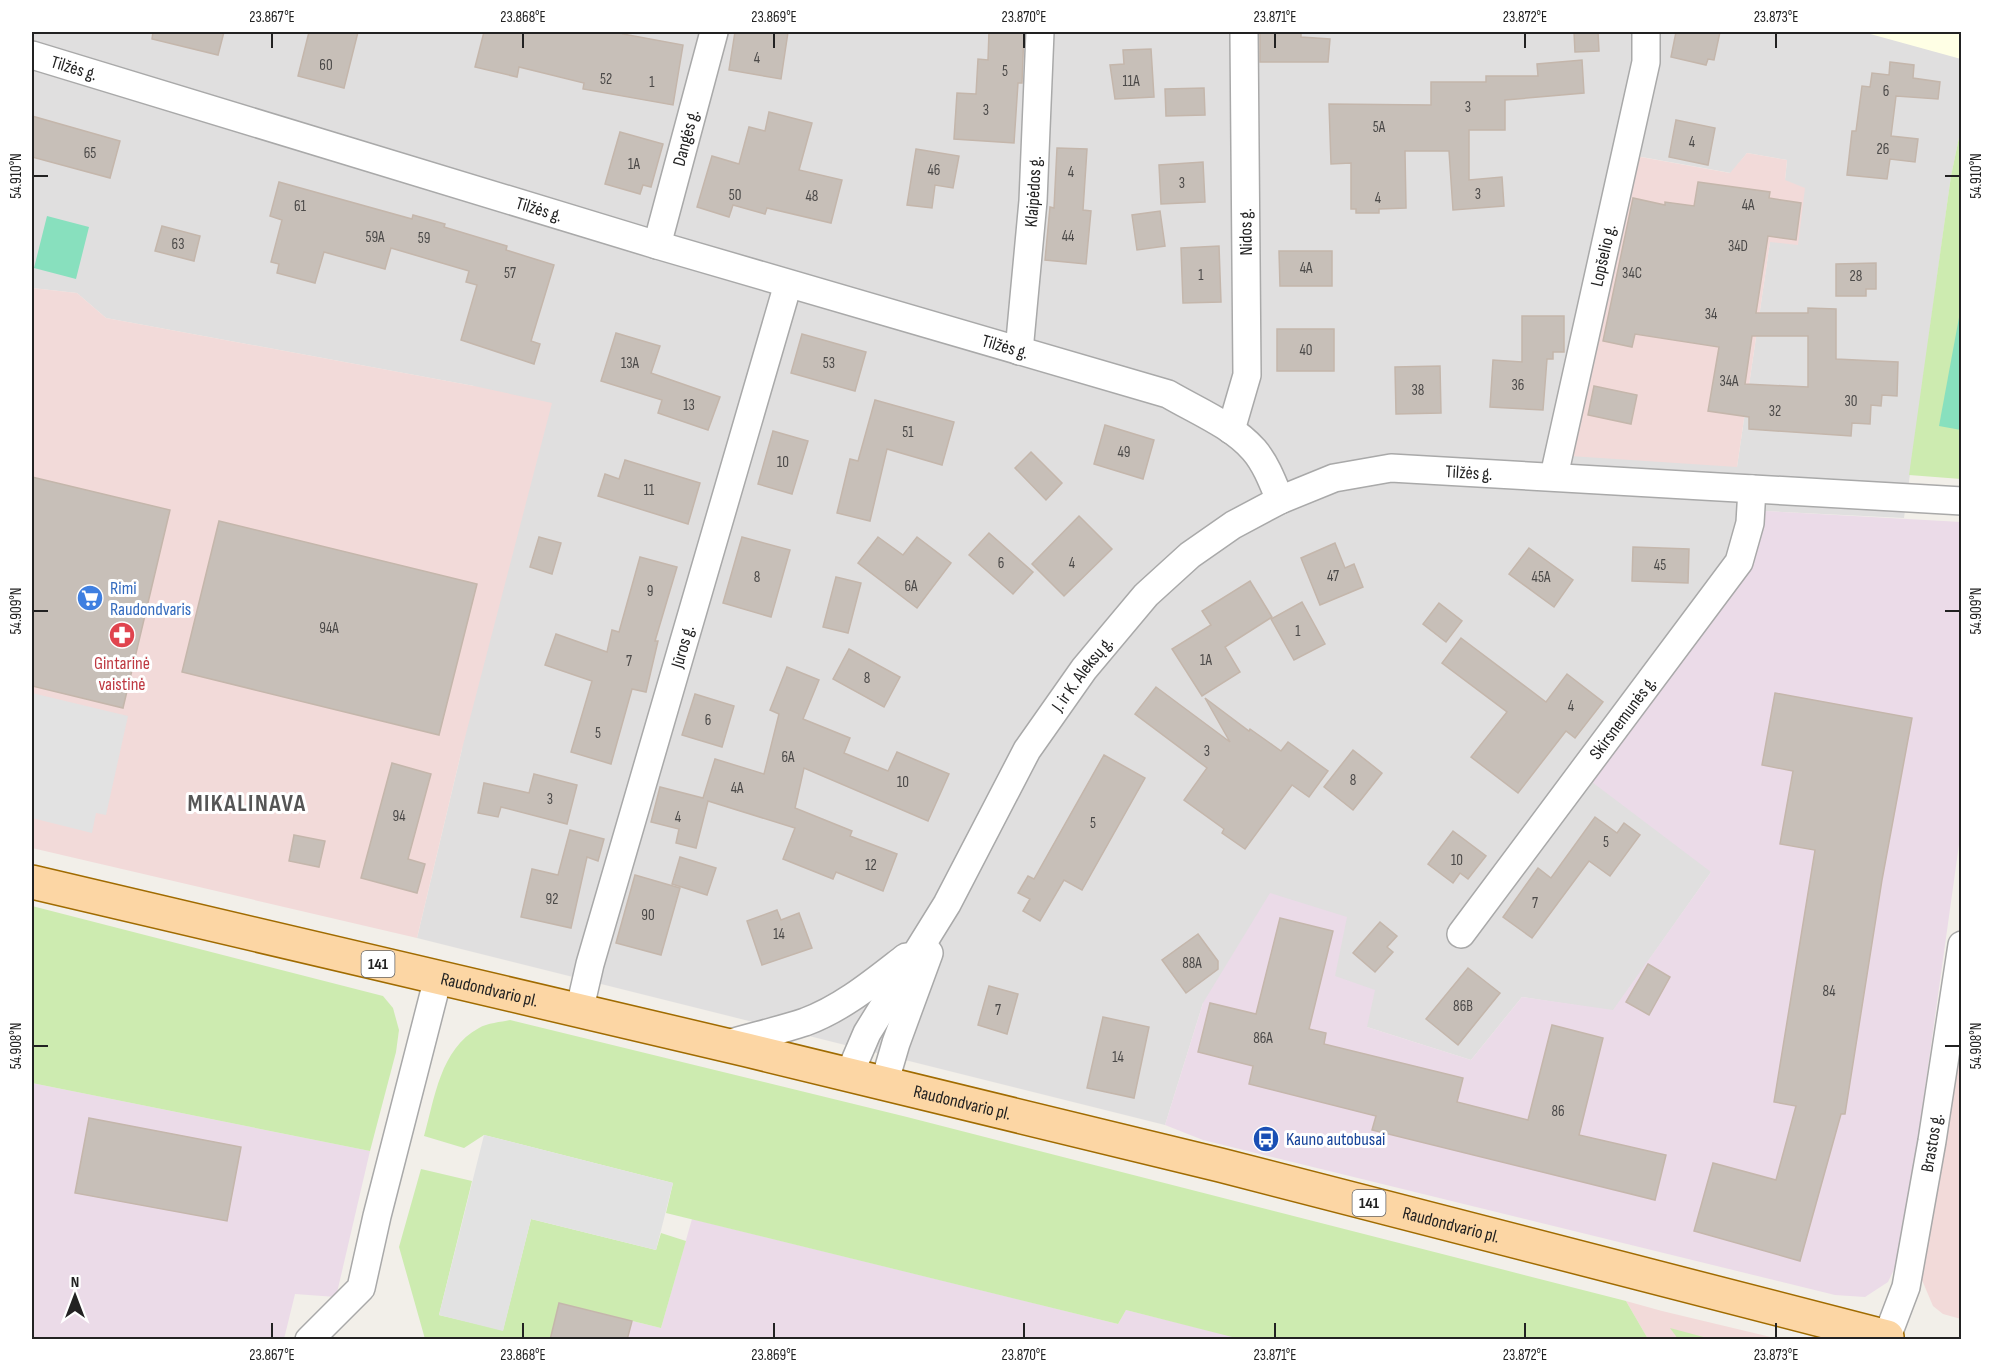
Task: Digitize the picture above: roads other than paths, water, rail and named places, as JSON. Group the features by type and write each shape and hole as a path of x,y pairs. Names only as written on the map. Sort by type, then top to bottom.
{"main road":[{"name":"Raudondvario pl.","path":"32,882 1220,1165 1887,1338"}],"street":[{"name":"Dangės g.","path":"657,245 714,32"},
{"name":"Klaipėdos g.","path":"1019,351 1033,201 1040,32"},
{"name":"Nidos g.","path":"1231,430 1247,375 1244,32"},
{"name":"Lopšelio g.","path":"1554,477 1646,62 1646,32"},
{"name":"Tilžės g.","path":"32,55 657,245 1168,394 1231,430 1254,450 1281,500 1334,478 1391,468 1962,501"},
{"name":"Jūros g.","path":"579,1012 590,964 788,284"},
{"name":"Skirsnemunės g.","path":"1461,934 1739,562 1750,523 1752,489"},
{"name":"J. ir K. Aleksų g.","path":"849,1075 867,1033 947,904 1027,750 1084,669 1146,595 1190,555 1233,525 1281,500"},
{"name":"J. ir K. Aleksų g.","path":"884,1084 896,1043 947,904"},
{"name":"Brastos g.","path":"1887,1338 1906,1287 1932,1141 1962,945"},
{"name":"J. ir K. Aleksų g.","path":"724,1045 805,1022 829,1011 865,989 919,947"},
{"path":"309,1340 361,1288 377,1216 438,978"}],"place":[{"name":"Rimi Raudondvaris","path":"90,598"},
{"name":"Gintarinė vaistinė","path":"122,635"},
{"name":"Kauno autobusai","path":"1266,1139"}],"district":[{"name":"MIKALINAVA","path":"247,803"}]}
